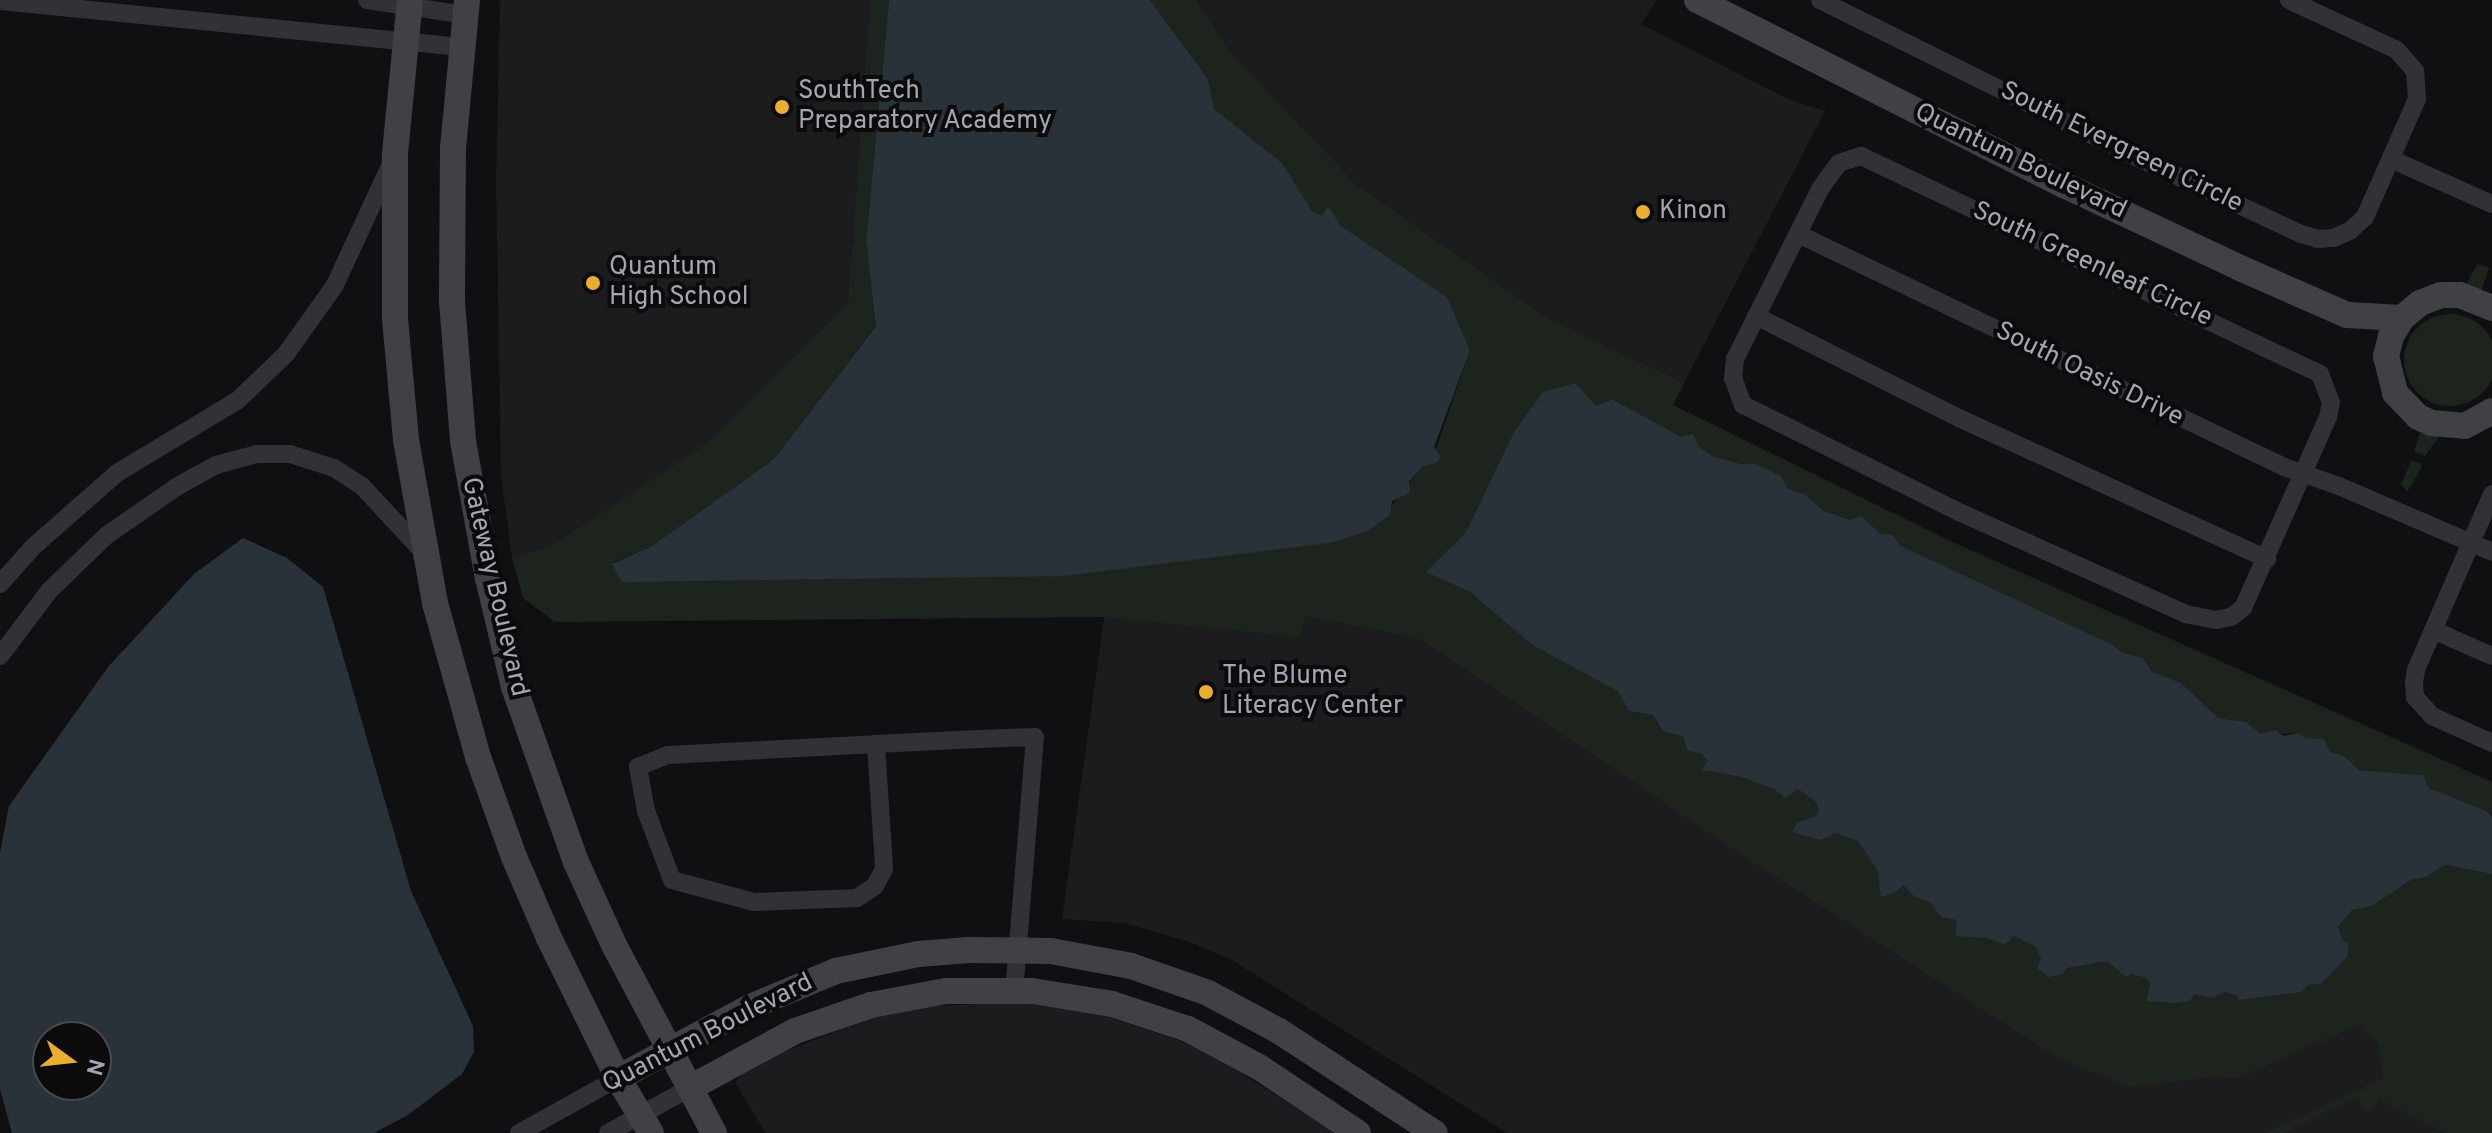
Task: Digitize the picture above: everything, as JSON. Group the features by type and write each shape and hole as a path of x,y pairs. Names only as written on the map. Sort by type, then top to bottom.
{"street":[{"path":"367,0 466,7"},
{"name":"Quantum Boulevard","path":"1697,0 2066,186 2347,315 2402,318"},
{"name":"South Evergreen Circle","path":"1820,0 2143,160 2318,239 2334,238 2351,230 2365,217 2393,160 2417,99 2415,71 2397,50 2289,0"},
{"path":"0,1 115,6 405,43 461,47"},
{"path":"410,3 395,154 397,346 406,440 425,554 452,671 495,807 549,938 618,1078 646,1125"},
{"name":"Gateway Boulevard","path":"466,7 453,148 451,273 457,381 478,533 514,687 543,775 614,945 714,1133"},
{"path":"0,584 34,546 117,473 238,400 286,354 335,285 395,154"},
{"name":"South Greenleaf Circle","path":"1849,159 1872,159 2320,374 2331,402 2328,417 2243,608 2231,617 2199,618 1959,512 1755,414 1743,405 1733,378 1735,359 1798,234 1831,171 1849,159"},
{"path":"2393,160 2492,204"},
{"name":"South Oasis Drive","path":"1798,234 2284,467 2384,504 2492,552"},
{"path":"2386,356 2391,336 2402,318 2420,303 2441,295 2474,298 2492,308"},
{"name":"Quantum Boulevard","path":"2347,315 2386,356 2395,393 2418,417 2432,423 2465,426 2492,411"},
{"path":"1756,316 1959,418 2267,559"},
{"path":"0,656 50,590 107,535 147,504 216,465 257,454 290,454 334,468 362,486 425,554"},
{"path":"2492,494 2416,670 2415,697 2432,716 2492,743"},
{"path":"2433,630 2492,656"},
{"path":"876,744 884,869 875,886 857,898 754,902 672,880 646,811 638,767 668,755 876,744 1035,737 1014,990"},
{"name":"Quantum Boulevard","path":"519,1133 750,1007 836,971 918,954 1016,949 1051,951 1121,964 1208,993 1279,1031 1435,1133"},
{"name":"Quantum Boulevard","path":"608,1133 646,1125 690,1088 795,1031 871,1005 946,991 1014,990 1095,1000 1188,1029 1259,1067 1358,1133"}],"shaded area":[{"path":"500,0 870,0 848,303 706,444 551,546 512,558 501,474 496,179"},
{"path":"870,0 889,0 866,241 876,325 774,459 652,546 612,563 1390,508 1423,466 1432,461 1470,350 1447,297 1341,226 1328,207 1322,217 1312,211 1282,163 1214,109 1208,79 1150,0 1196,0 1231,53 1357,185 1549,319 1684,383 1673,405 1948,540 2492,782 2492,818 2487,811 2429,788 2423,775 2359,770 2344,756 2330,752 2324,739 2305,738 2298,733 2261,734 2246,722 2218,718 2209,713 2181,683 2152,672 2143,658 2121,652 2113,645 1901,546 1893,535 1880,533 1861,516 1850,520 1822,510 1805,494 1788,489 1781,476 1756,464 1741,464 1712,456 1613,399 1596,407 1574,383 1543,393 1514,432 1466,532 1427,572 1470,592 1532,645 1619,691 1630,711 1653,715 1664,732 1683,736 1709,761 1702,770 1742,777 1774,789 1785,798 1798,789 1816,802 1819,810 1816,816 1797,823 1820,840 1837,833 1858,841 1878,871 1899,887 1908,888 1914,896 1931,903 1941,917 1957,920 1955,936 1987,938 2003,944 2013,935 2037,947 2041,958 2066,968 2107,961 2121,972 2147,978 2150,985 2212,998 2225,992 2238,995 2240,1000 2302,992 2343,942 2338,927 2352,910 2372,906 2411,880 2426,877 2445,865 2492,874 2492,1133 2447,1133 2379,1099 2372,1110 2366,1112 2358,1097 2283,1133 2264,1133 2385,1078 2381,1065 2384,1060 2373,1036 2367,1034 2362,1023 2236,1079 2219,1076 2130,1087 2060,1059 1756,864 1419,638 1305,616 1300,637 1104,617 555,622 523,598 512,558 551,546 706,444 848,303"},
{"path":"889,0 1150,0 1208,79 1214,109 1282,163 1312,211 1322,216 1328,206 1341,226 1447,297 1470,350 1434,447 1441,457 1437,463 1423,466 1409,482 1410,492 1392,501 1390,515 1365,532 1329,543 1064,576 622,582 612,564 652,546 774,459 876,326 866,241"},
{"path":"1196,0 1657,0 1641,24 1790,100 1825,111 1684,383 1549,319 1357,185 1231,53"},
{"path":"2477,264 2489,268 2481,291 2466,285"},
{"path":"2450,314 2468,318 2482,328 2492,342 2496,360 2492,378 2482,392 2468,402 2450,406 2432,402 2418,392 2408,378 2404,360 2408,342 2418,328 2432,318"},
{"path":"1575,383 1596,406 1612,399 1681,437 1693,434 1699,447 1712,456 1741,464 1756,464 1781,476 1788,489 1805,494 1822,510 1850,520 1861,516 1880,533 1893,535 1901,546 2113,645 2121,652 2143,658 2152,672 2181,683 2218,718 2246,722 2261,734 2275,730 2284,736 2298,733 2305,738 2324,739 2330,752 2344,756 2359,770 2423,775 2429,788 2487,811 2492,818 2492,874 2445,865 2426,877 2411,880 2372,906 2352,910 2338,927 2343,941 2349,943 2347,957 2322,983 2308,985 2302,992 2239,1000 2237,995 2225,992 2212,998 2194,994 2190,1001 2175,1003 2146,1001 2150,985 2147,978 2131,974 2126,977 2107,961 2067,968 2062,974 2049,977 2037,968 2041,958 2036,947 2013,935 2010,941 2003,944 1987,938 1955,936 1957,920 1941,917 1931,903 1914,896 1903,885 1896,892 1881,897 1878,871 1858,841 1837,833 1820,840 1792,832 1797,823 1816,816 1819,810 1816,802 1798,789 1785,798 1774,789 1742,777 1702,770 1708,760 1701,753 1688,751 1683,736 1664,732 1653,715 1629,711 1618,691 1532,645 1470,592 1426,572 1466,532 1514,432 1543,392"},
{"path":"2421,431 2439,436 2425,456 2414,451"},
{"path":"2411,461 2421,463 2422,467 2407,492 2401,484"},
{"path":"243,538 287,558 323,587 411,891 473,1026 474,1052 462,1074 408,1115 374,1133 12,1133 0,1089 0,853 9,806 108,667 194,574"},
{"path":"1107,597 1277,602 1423,630 2354,1008 2452,1133 1507,1133 1232,960 1187,941 1124,923 1062,919"},
{"path":"1019,1003 1104,1015 1186,1043 1222,1061 1336,1133 766,1133 735,1083 742,1074 783,1052 871,1018 931,1006"}],"place":[{"name":"SouthTech Preparatory Academy","path":"782,107"},
{"name":"Kinon","path":"1643,212"},
{"name":"Quantum High School","path":"593,283"},
{"name":"The Blume Literacy Center","path":"1206,692"}]}
